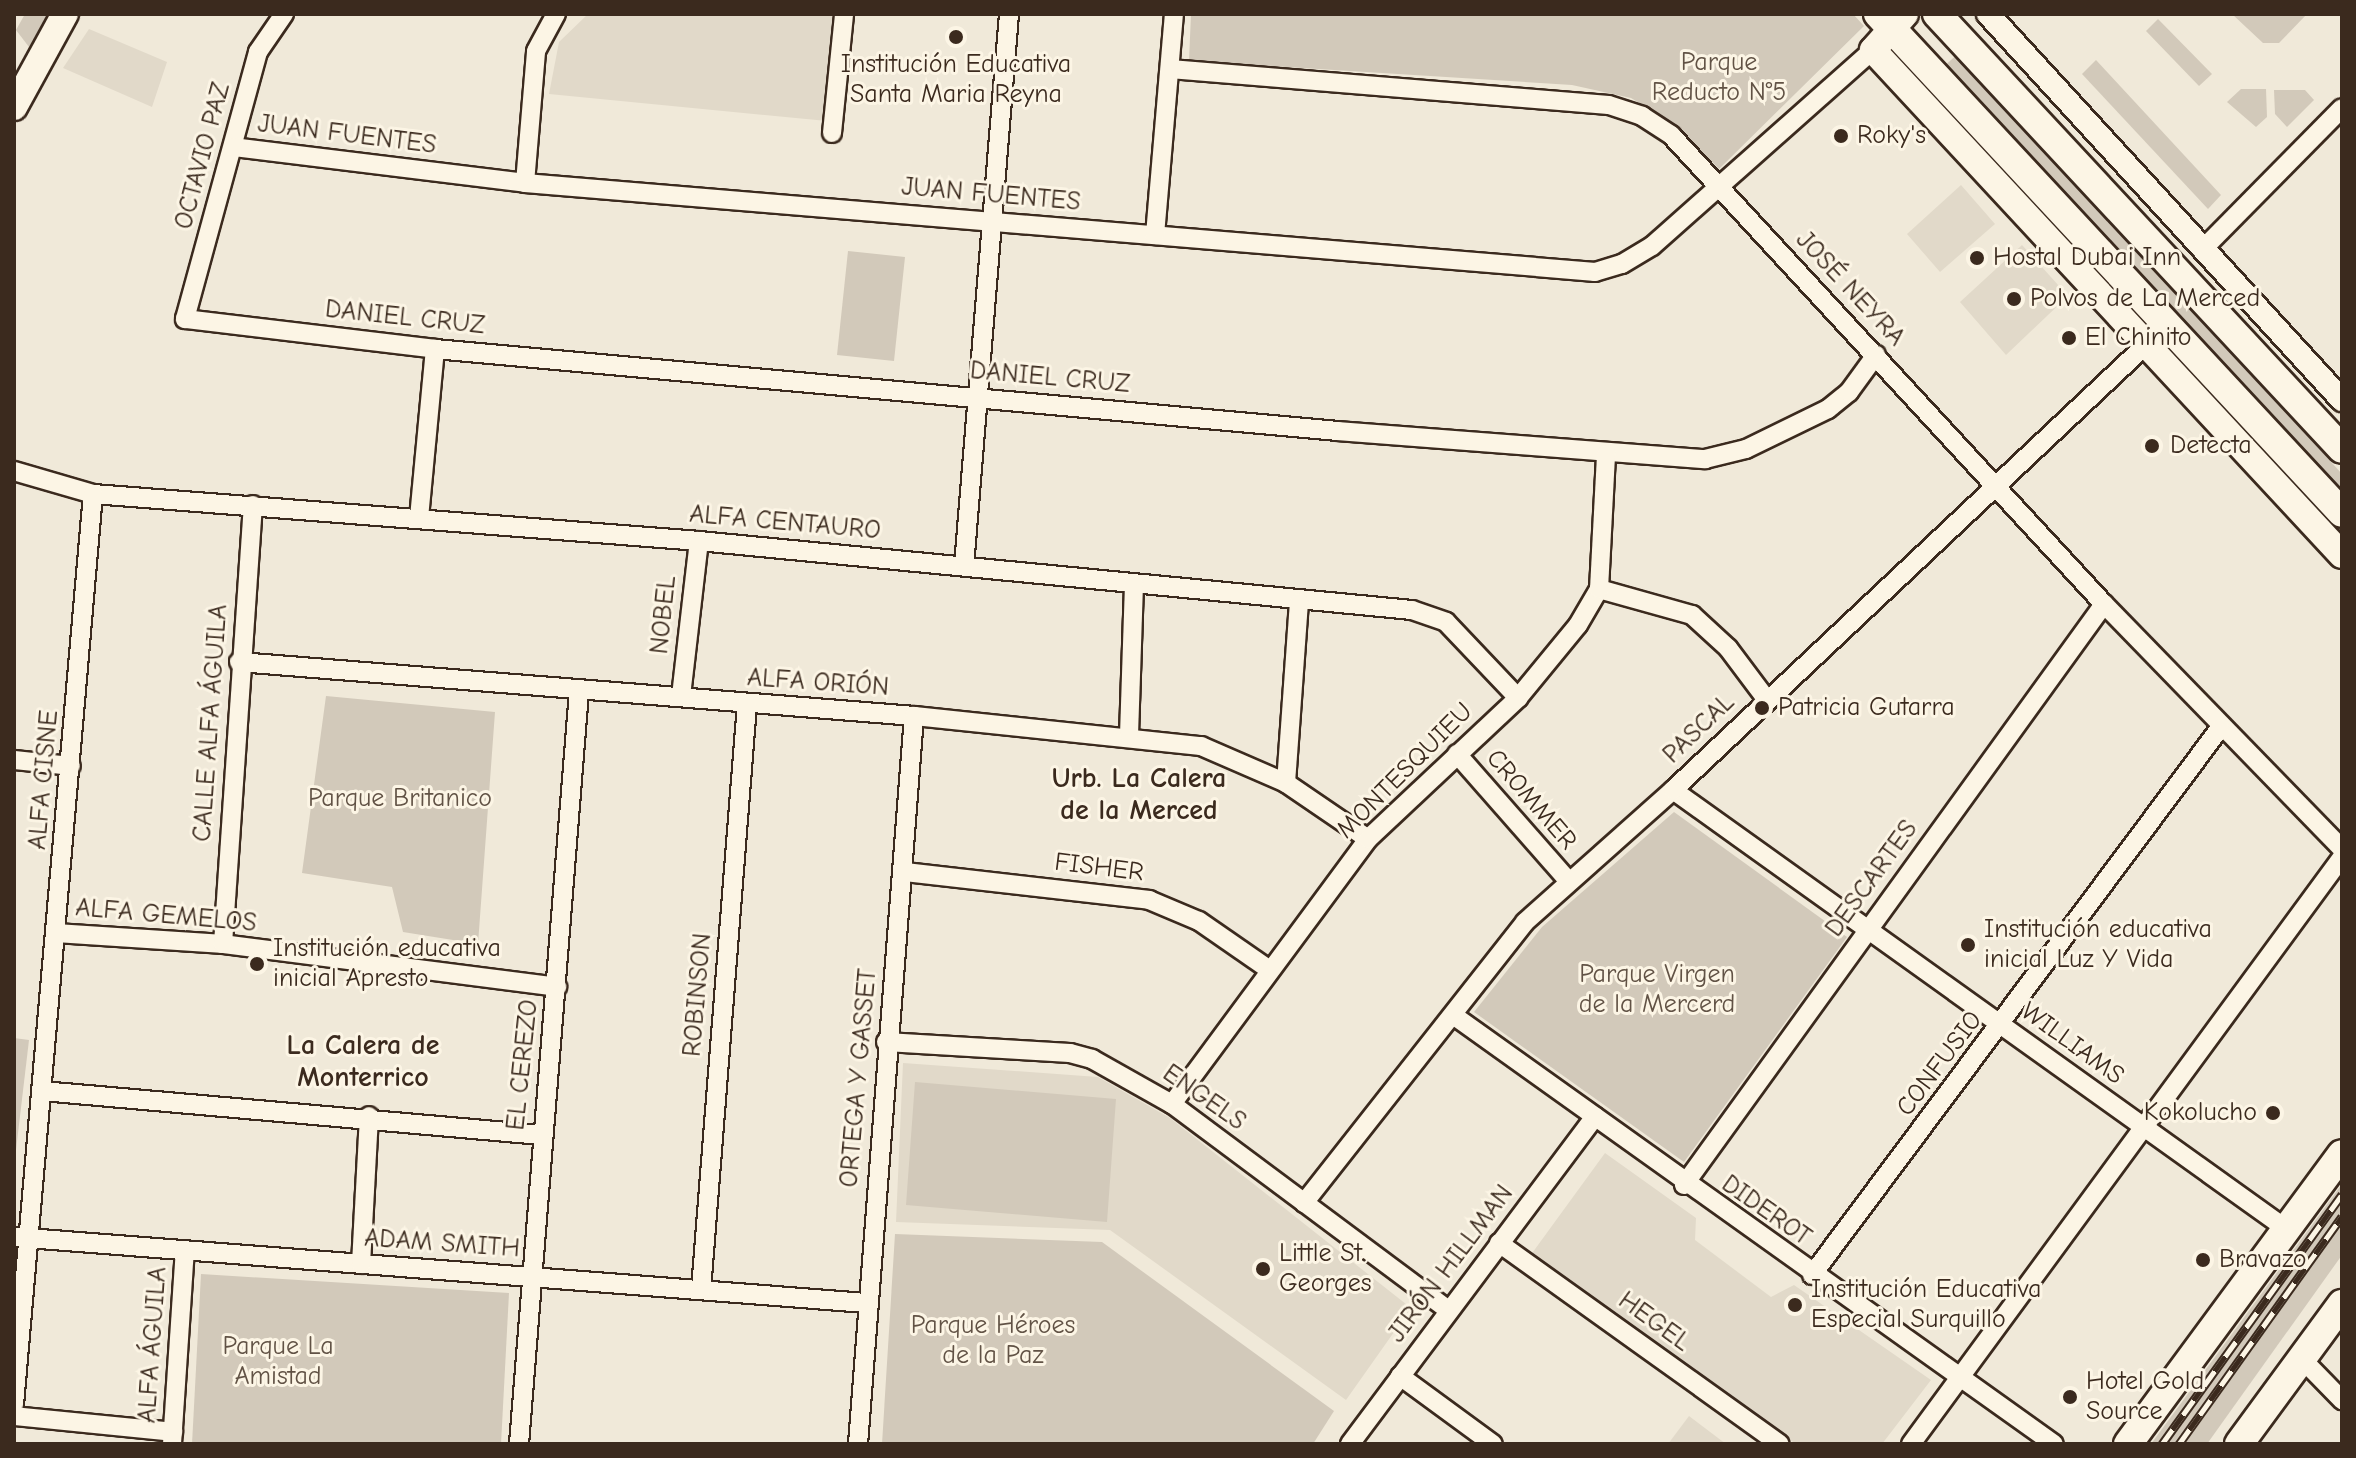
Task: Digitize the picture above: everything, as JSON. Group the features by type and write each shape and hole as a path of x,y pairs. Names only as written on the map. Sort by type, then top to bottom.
{"main road":[{"path":"14,107 23,67 65,14"},
{"path":"1937,14 2329,424 2342,449"},
{"path":"2342,513 2157,334 1873,50 1892,18 2157,334 2342,555"},
{"path":"2128,1444 2342,1154"},
{"path":"2239,1444 2342,1304"}],"street":[{"name":"OCTAVIO PAZ","path":"185,319 261,44 284,14"},
{"path":"525,183 536,51 556,14"},
{"path":"832,133 844,14"},
{"path":"964,566 1009,14"},
{"path":"1155,235 1174,14"},
{"path":"1988,14 2342,400"},
{"name":"JUAN FUENTES","path":"233,147 525,183 1595,272 1622,264 1652,246 1720,189 1873,50"},
{"name":"JOSÉ NEYRA","path":"1170,69 1609,105 1642,116 1671,135 2220,728 2342,849"},
{"path":"2202,250 2342,108"},
{"name":"DANIEL CRUZ","path":"185,319 435,349 1606,454 1705,459 1746,449 1828,409 1849,392 1876,355"},
{"name":"PASCAL","path":"1304,1203 1525,922 1567,879 1673,790 2157,334"},
{"path":"419,518 435,349"},
{"path":"1606,454 1599,589 1692,615 1728,648 1767,700"},
{"name":"ALFA CENTAURO","path":"14,471 93,494 699,541 1299,602 1397,608 1437,617 1518,698"},
{"name":"ALFA CISNE","path":"14,1404 21,1238 42,1091 93,494"},
{"name":"CALLE ALFA ÁGUILA","path":"223,944 239,662 253,505"},
{"name":"NOBEL","path":"681,696 699,541"},
{"path":"1129,735 1134,584"},
{"name":"MONTESQUIEU","path":"1172,1104 1267,968 1368,839 1550,664 1599,589"},
{"path":"1286,783 1299,602"},
{"name":"DESCARTES","path":"1684,1185 2104,604"},
{"name":"ALFA ORIÓN","path":"239,662 914,716 1129,735 1201,746 1286,783 1368,839"},
{"name":"EL CEREZO","path":"519,1444 541,1135 557,987 579,691"},
{"name":"ROBINSON","path":"701,1290 747,704"},
{"name":"ORTEGA Y GASSET","path":"858,1444 886,1042 905,872 914,716"},
{"name":"CONFUSIO","path":"1812,1275 2002,1026 2220,728"},
{"name":"CROMMER","path":"1457,754 1567,879"},
{"path":"14,760 71,766"},
{"name":"WILLIAMS","path":"1673,790 1866,932 2285,1228"},
{"path":"1911,1444 2342,857"},
{"name":"FISHER","path":"905,872 1149,900 1199,921 1267,968"},
{"name":"ALFA GEMELOS","path":"57,933 223,944 557,987"},
{"name":"DIDEROT","path":"1453,1015 1684,1185 2054,1444"},
{"name":"ENGELS","path":"886,1042 1070,1053 1102,1063 1172,1104 1448,1310"},
{"path":"42,1091 369,1116 541,1135"},
{"path":"361,1264 369,1116"},
{"name":"JIRÓN HILLMAN","path":"1350,1444 1595,1117"},
{"name":"ADAM SMITH","path":"21,1238 866,1303"},
{"name":"HEGEL","path":"1499,1243 1780,1444"},
{"name":"ALFA ÁGUILA","path":"173,1438 185,1250"},
{"path":"2301,1358 2342,1400"},
{"path":"1400,1376 1493,1444"},
{"path":"14,1416 173,1438"}],"shaded area":[{"path":"588,14 838,14 827,121 549,94 559,42"},
{"path":"89,29 167,62 152,107 63,68"},
{"path":"1961,185 1995,224 1940,272 1907,234"},
{"name":"Polvos de La Merced","path":"2022,245 2068,296 2006,355 1960,302"},
{"name":"Little St. Georges","path":"903,1063 1098,1077 1170,1118 1411,1308 1346,1400 1110,1230 896,1222"},
{"path":"1605,1153 1696,1218 1695,1240 1771,1297 1794,1285 1931,1380 1882,1444 1796,1444 1530,1256"},
{"path":"1689,1416 1726,1444 1668,1444"}],"green space":[{"path":"25,14 52,14 29,47 16,30"},
{"name":"Parque Reducto N°5","path":"1191,14 1853,14 1864,26 1719,169 1673,123 1631,98 1572,85 1189,61"},
{"path":"2232,14 2307,14 2279,43 2263,43"},
{"path":"2158,19 2212,74 2199,86 2146,31"},
{"path":"1959,53 2342,474 2342,498 1943,67"},
{"path":"2096,60 2221,195 2208,209 2082,74"},
{"path":"2241,89 2266,89 2267,117 2256,127 2227,102"},
{"path":"2274,90 2305,90 2314,100 2287,127 2275,114"},
{"path":"848,251 905,257 894,361 837,355"},
{"name":"Parque Britanico","path":"326,696 495,712 478,944 403,932 392,887 302,873"},
{"name":"Parque Virgen de la Mercerd","path":"1674,812 1847,937 1684,1162 1474,1012 1542,927"},
{"path":"14,1038 29,1040 16,1150 14,1150"},
{"path":"915,1082 1116,1099 1107,1222 906,1205"},
{"path":"2342,1184 2342,1255 2207,1444 2151,1444"},
{"name":"Parque Héroes de la Paz","path":"895,1234 1102,1242 1334,1411 1313,1444 882,1444"},
{"name":"Parque La Amistad","path":"201,1274 509,1293 501,1444 192,1444"}],"railway":[{"path":"2162,1444 2342,1194"},
{"path":"2179,1444 2342,1216"}],"place":[{"name":"Institución Educativa Santa Maria Reyna","path":"956,37"},
{"name":"Roky's","path":"1841,136"},
{"name":"Hostal Dubai Inn","path":"1977,258"},
{"name":"Polvos de La Merced","path":"2014,299"},
{"name":"El Chinito","path":"2069,338"},
{"name":"Detecta","path":"2152,446"},
{"name":"Patricia Gutarra","path":"1762,708"},
{"name":"Institución educativa inicial Luz Y Vida","path":"1968,945"},
{"name":"Institución educativa inicial Apresto","path":"257,964"},
{"name":"Kokolucho","path":"2273,1113"},
{"name":"Bravazo","path":"2203,1260"},
{"name":"Little St. Georges","path":"1263,1269"},
{"name":"Institución Educativa Especial Surquillo","path":"1795,1305"},
{"name":"Hotel Gold Source","path":"2070,1397"}],"district":[{"name":"Urb. La Calera de la Merced","path":"1139,794"},
{"name":"La Calera de Monterrico","path":"363,1061"}]}
